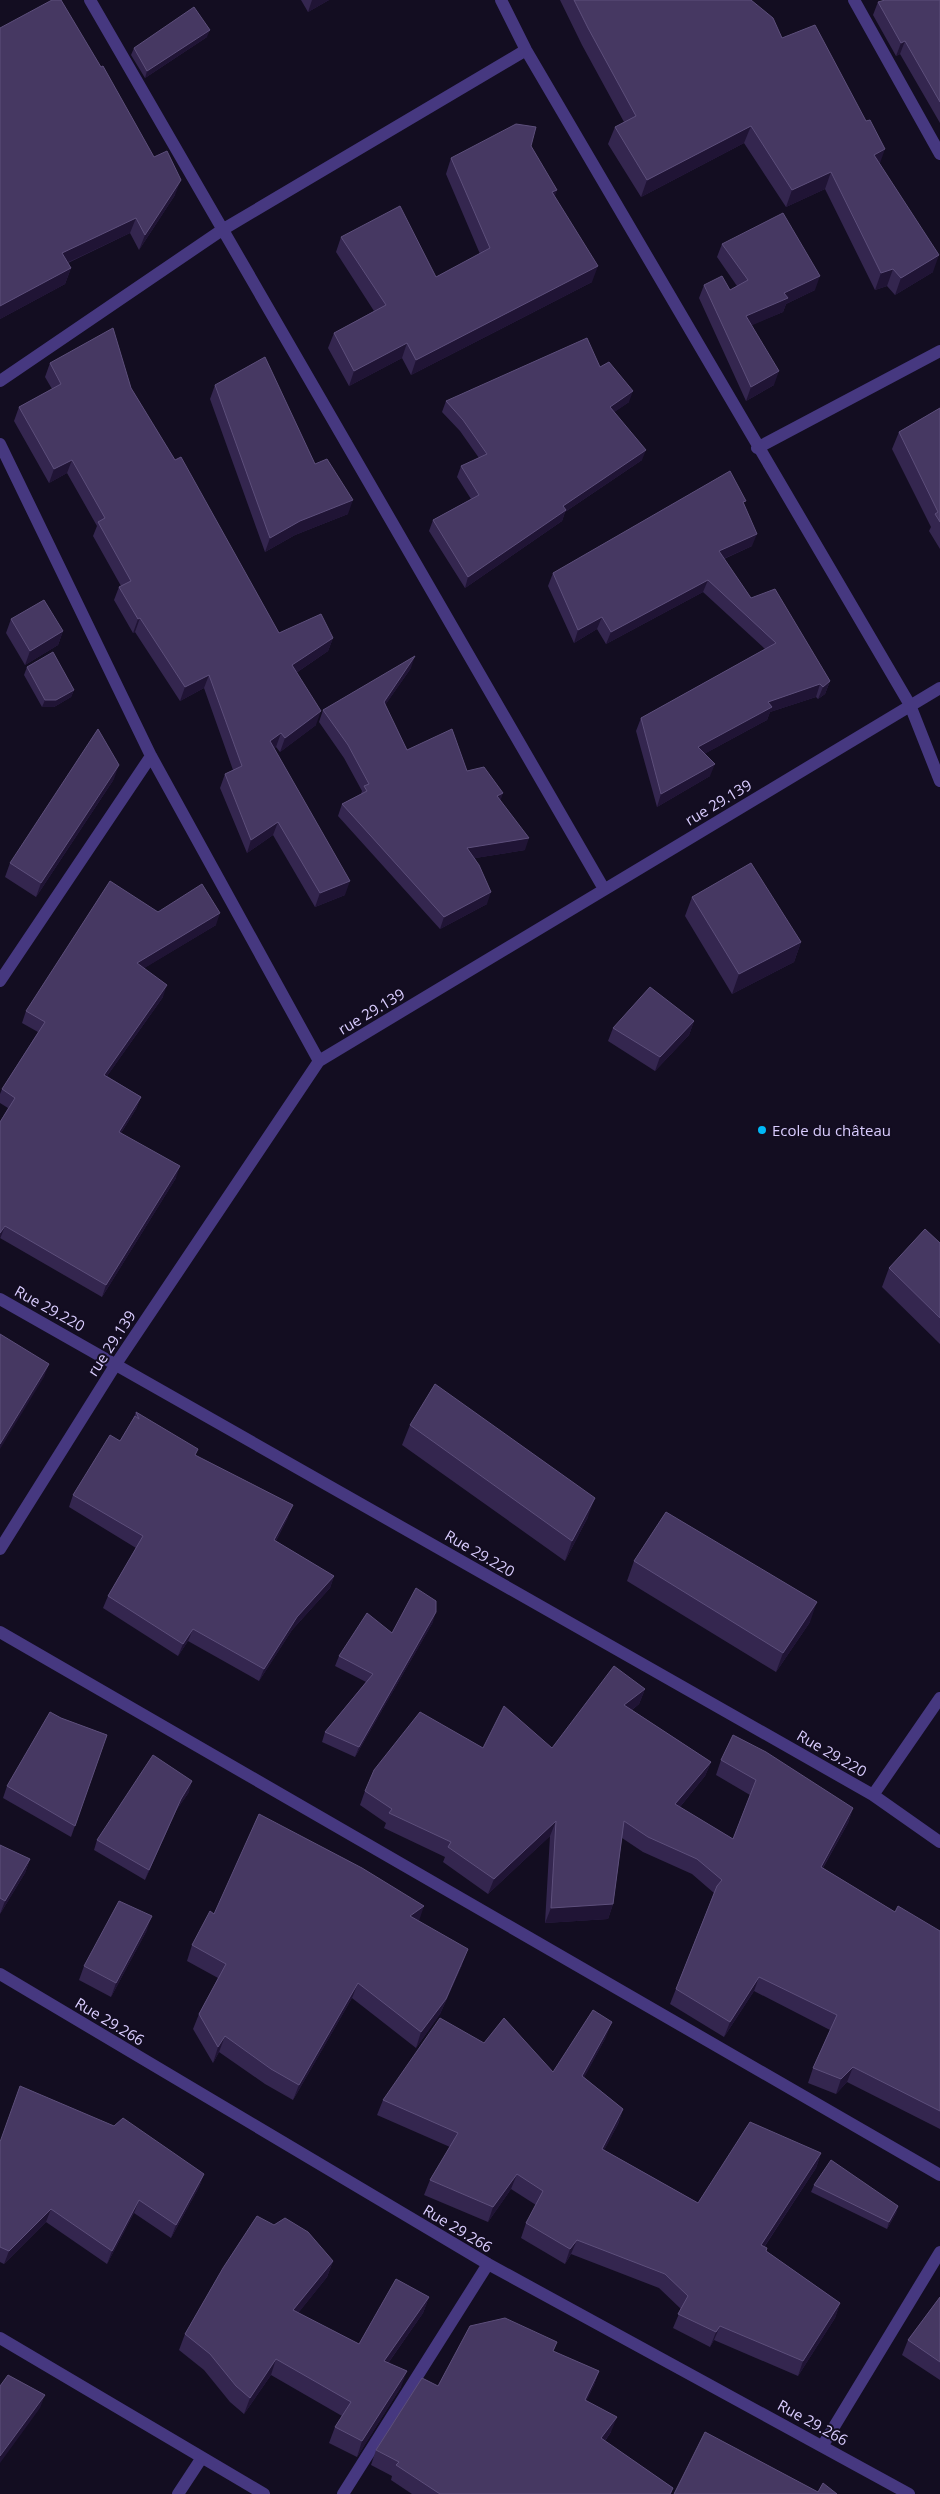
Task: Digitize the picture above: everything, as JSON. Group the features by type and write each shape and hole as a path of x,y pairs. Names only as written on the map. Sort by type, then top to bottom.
{"street":[{"path":"90,0 604,890"},
{"path":"501,0 526,50 757,448 910,706 940,781"},
{"path":"854,0 940,154"},
{"path":"0,381 222,230 526,50"},
{"path":"757,448 940,351"},
{"path":"0,444 151,756 319,1061"},
{"name":"rue 29.139","path":"0,1549 116,1364 319,1061 940,688"},
{"path":"0,981 4,964 151,756"},
{"name":"Rue 29.220","path":"0,1299 873,1794 940,1842"},
{"path":"0,1632 940,2175"},
{"path":"873,1794 940,1698"},
{"name":"Rue 29.266","path":"0,1974 488,2264 823,2445 909,2494"},
{"path":"823,2445 940,2252"},
{"path":"343,2494 488,2264"},
{"path":"0,2338 201,2459 264,2494"},
{"path":"178,2494 201,2459"}],"building":[{"path":"52,0 61,0 101,67 103,66 154,157 167,151 181,180 145,235 136,218 62,253 71,268 0,306 0,28"},
{"path":"574,0 751,0 773,18 782,38 815,25 866,121 870,120 885,149 874,155 939,255 901,278 893,269 881,273 831,172 792,190 751,126 647,180 615,127 636,116"},
{"path":"885,0 940,0 940,102 905,41 901,43 878,2"},
{"path":"194,7 210,30 147,71 134,48"},
{"path":"516,124 536,127 531,146 557,190 552,192 598,266 416,360 407,343 354,371 334,333 386,305 341,237 400,206 436,277 490,248 451,158"},
{"path":"783,213 820,276 784,293 788,298 746,316 779,371 751,387 704,285 722,276 730,290 748,280 722,244"},
{"path":"113,328 131,388 175,460 181,457 279,633 321,614 333,638 292,665 321,711 285,738 281,733 270,741 350,881 320,893 278,822 251,840 225,774 242,766 209,675 185,687 140,618 138,619 119,587 131,581 98,522 105,518 72,460 54,469 19,407 61,384 50,363"},
{"path":"587,338 600,367 609,362 633,391 610,407 646,450 563,506 566,510 468,577 433,520 479,495 461,466 487,454 463,420 446,401"},
{"path":"265,357 315,464 327,459 353,500 300,521 270,538 215,385"},
{"path":"940,408 940,522 935,514 938,512 899,432"},
{"path":"730,471 746,501 743,502 757,534 719,551 751,598 775,589 830,681 823,687 820,684 768,702 772,707 698,747 715,764 661,794 641,718 776,643 708,580 611,632 602,617 578,630 553,573"},
{"path":"44,600 63,631 30,651 11,619"},
{"path":"53,652 74,690 56,700 45,700 27,667"},
{"path":"415,656 384,702 407,750 452,729 467,771 484,767 503,793 497,796 529,838 467,848 479,865 491,892 444,917 342,804 367,791 364,786 369,784 348,745 323,710"},
{"path":"98,729 119,765 41,883 10,863"},
{"path":"751,863 801,942 739,974 692,897"},
{"path":"110,881 158,912 202,884 220,913 137,963 167,985 104,1075 141,1097 119,1132 180,1166 106,1285 5,1226 0,1233 0,1122 15,1098 2,1089 45,1022 26,1011"},
{"path":"650,987 694,1021 660,1057 613,1028"},
{"path":"925,1229 940,1243 940,1318 889,1268"},
{"path":"0,1334 49,1364 0,1444"},
{"path":"435,1384 595,1498 572,1541 410,1425"},
{"path":"136,1412 198,1449 195,1455 293,1505 274,1540 334,1576 297,1617 264,1669 193,1629 183,1644 108,1596 143,1536 73,1495 110,1435 120,1441 135,1416 139,1419"},
{"path":"666,1512 817,1602 783,1653 634,1561"},
{"path":"416,1588 436,1601 436,1612 359,1747 325,1732 373,1674 339,1656 367,1613 392,1633"},
{"path":"614,1666 645,1689 624,1705 711,1762 675,1804 733,1839 756,1780 721,1760 733,1735 766,1752 853,1808 821,1867 895,1912 898,1906 940,1931 940,2111 853,2067 841,2079 813,2068 837,2015 759,1977 730,2022 676,1989 717,1886 722,1880 697,1859 648,1837 624,1821 613,1904 551,1908 556,1821 494,1879 448,1847 451,1842 389,1813 392,1809 365,1791 374,1770 420,1712 483,1748 504,1706 552,1748"},
{"path":"50,1712 107,1735 75,1826 7,1786"},
{"path":"153,1755 192,1781 181,1799 149,1870 97,1840"},
{"path":"259,1814 362,1868 424,1906 410,1916 468,1949 446,1999 421,2032 358,1983 299,2085 271,2069 225,2036 218,2047 199,2014 226,1964 192,1945 210,1911 214,1914"},
{"path":"0,1845 30,1859 5,1901 0,1898"},
{"path":"119,1901 152,1916 116,1983 84,1966"},
{"path":"593,2010 612,2022 582,2076 623,2109 602,2149 698,2203 750,2122 821,2153 761,2245 767,2248 766,2251 840,2303 803,2361 720,2326 716,2332 678,2314 688,2296 665,2274 577,2240 570,2249 526,2223 543,2191 517,2174 493,2207 430,2180 458,2133 383,2100 440,2018 484,2043 504,2018 553,2072"},
{"path":"20,2086 114,2126 123,2118 204,2174 176,2225 139,2200 112,2251 51,2209 9,2251 0,2247 0,2142"},
{"path":"831,2160 898,2206 889,2222 814,2185"},
{"path":"257,2216 274,2225 285,2218 308,2232 333,2261 293,2310 359,2344 396,2279 429,2297 384,2361 407,2371 362,2441 335,2427 351,2402 276,2359 250,2398 236,2386 210,2354 185,2334 223,2268"},
{"path":"940,2297 940,2362 908,2340"},
{"path":"505,2318 557,2342 553,2351 599,2371 585,2400 617,2417 601,2438 673,2488 670,2494 440,2494 396,2465 399,2462 376,2450 422,2378 438,2386 470,2326"},
{"path":"8,2375 45,2395 0,2456 0,2386"},
{"path":"705,2432 818,2492 823,2483 837,2494 674,2494"}],"place":[{"name":"Ecole du château","path":"762,1130"}]}
